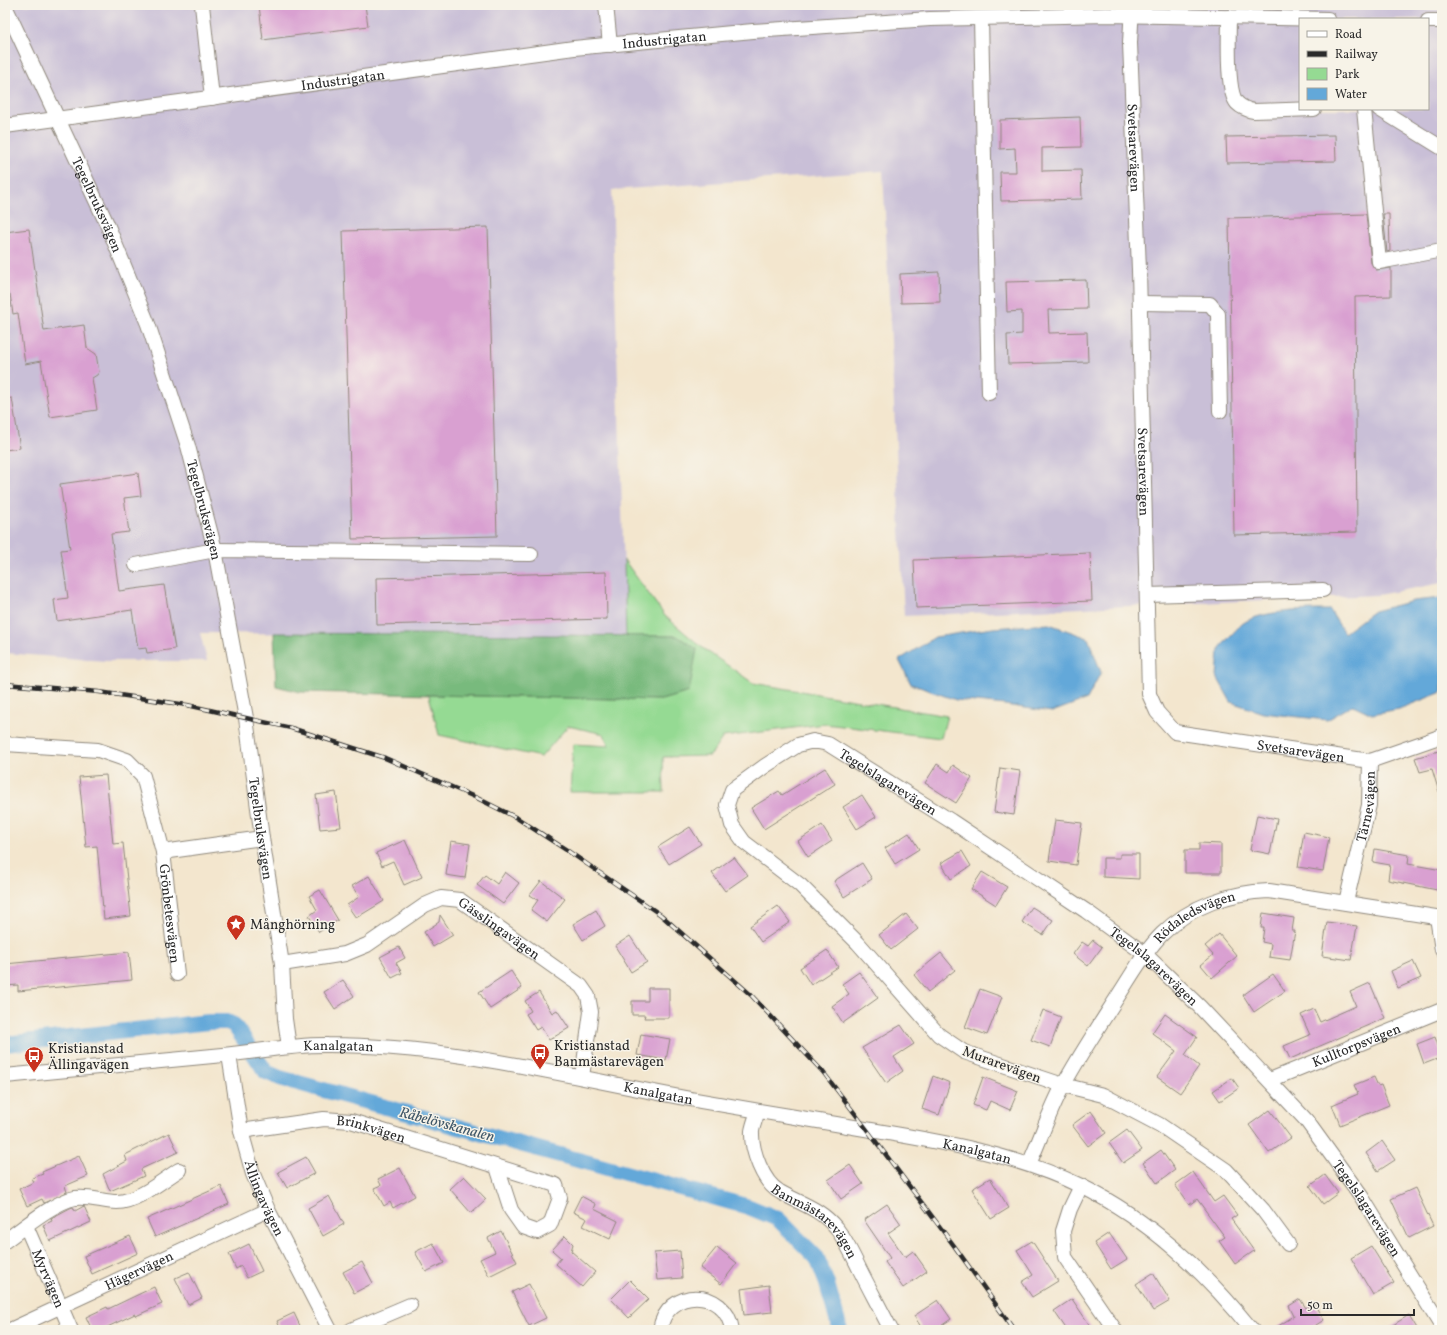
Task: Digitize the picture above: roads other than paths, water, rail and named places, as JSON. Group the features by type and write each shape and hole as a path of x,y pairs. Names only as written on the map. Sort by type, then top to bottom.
{"street":[{"path":"202,5 212,98"},
{"path":"606,5 610,45"},
{"name":"Tegelbruksvägen","path":"5,6 107,224 148,324 188,446 214,550 246,718 262,838 282,964 285,1019 289,1046"},
{"name":"Industrigatan","path":"5,126 610,45 754,31 930,19 981,18 1131,10 1229,17 1299,18"},
{"name":"Svetsarevägen","path":"1131,10 1140,303 1149,694 1157,712 1176,732 1370,760"},
{"path":"1229,17 1228,46 1231,84 1233,96 1237,104 1245,109 1254,111 1299,110"},
{"path":"981,18 989,394"},
{"path":"1429,21 1442,21"},
{"path":"1364,110 1379,262 1442,250"},
{"path":"1381,110 1442,148"},
{"path":"1140,303 1210,304 1215,309 1218,314 1220,411"},
{"path":"136,565 214,550 531,554"},
{"path":"1147,595 1323,590"},
{"name":"Tärnevägen","path":"1346,902 1369,805 1370,760 1442,736"},
{"name":"Tegelslagarevägen","path":"765,766 798,745 813,741 828,744 951,821 1080,907 1145,954 1200,1007 1306,1120 1362,1196 1442,1327"},
{"name":"Grönbetesvägen","path":"5,744 98,750 127,760 143,776 163,852 177,974"},
{"name":"Murarevägen","path":"765,766 732,790 727,805 732,825 744,842 800,885 858,943 940,1035 964,1052 1063,1085 1104,1095 1153,1121 1226,1170 1263,1210 1288,1244"},
{"name":"Grönbetesvägen","path":"163,852 262,838"},
{"name":"Rödaledsvägen","path":"1029,1164 1063,1085 1145,954 1162,934 1195,909 1231,896 1255,891 1269,891 1346,902 1439,918"},
{"name":"Gässlingavägen","path":"282,964 345,954 367,945 425,905 441,898 460,900 581,986 588,996 591,1012 582,1077"},
{"path":"1439,918 1442,950"},
{"name":"Kulltorpsvägen","path":"1270,1080 1442,1010"},
{"name":"Kanalgatan","path":"5,1076 229,1054 289,1046 368,1045 409,1048 582,1077 758,1111 946,1143 992,1153 1029,1164 1081,1186 1127,1212 1172,1245 1208,1279 1252,1330"},
{"name":"Ällingavägen","path":"229,1054 241,1131 253,1174 268,1210 330,1330"},
{"name":"Banmästarevägen","path":"758,1111 753,1135 759,1164 764,1175 770,1184 779,1192 806,1203 820,1212 837,1229 848,1247 891,1330"},
{"name":"Brinkvägen","path":"241,1131 324,1119 351,1121 556,1185 560,1198 550,1225 537,1232 523,1227 511,1210 497,1167"},
{"path":"5,1241 44,1212 74,1198 119,1202 134,1197 152,1188 179,1170"},
{"path":"1081,1186 1070,1209 1063,1231 1065,1257 1115,1330"},
{"name":"Hägervägen","path":"10,1330 268,1210"},
{"name":"Myrvägen","path":"26,1226 71,1330"},
{"path":"660,1330 665,1315 673,1306 683,1300 694,1297 712,1301 722,1308 729,1317 732,1330"},
{"path":"351,1330 410,1305"}],"water":[{"path":"1442,598 1442,692 1399,709 1372,714 1353,705 1327,720 1263,713 1231,702 1217,677 1219,649 1242,624 1250,619 1272,613 1330,610 1344,633 1374,611 1413,601"},
{"path":"1049,624 1088,638 1101,672 1087,699 1052,712 956,700 911,684 899,660 935,637 993,628"}],"waterway":[{"name":"Råbelövskanalen","path":"5,1044 209,1022 227,1022 234,1025 266,1072 280,1078 749,1207 778,1219 817,1258 827,1284 840,1330"}],"railway":[{"path":"5,684 99,692 187,705 291,728 385,758 477,798 517,818 661,915 751,995 823,1072 955,1247 1014,1330"}],"place":[{"name":"Månghörning","path":"236,941"},
{"name":"Kristianstad Banmästarevägen","path":"540,1070"},
{"name":"Kristianstad Ällingavägen","path":"34,1073"}]}
